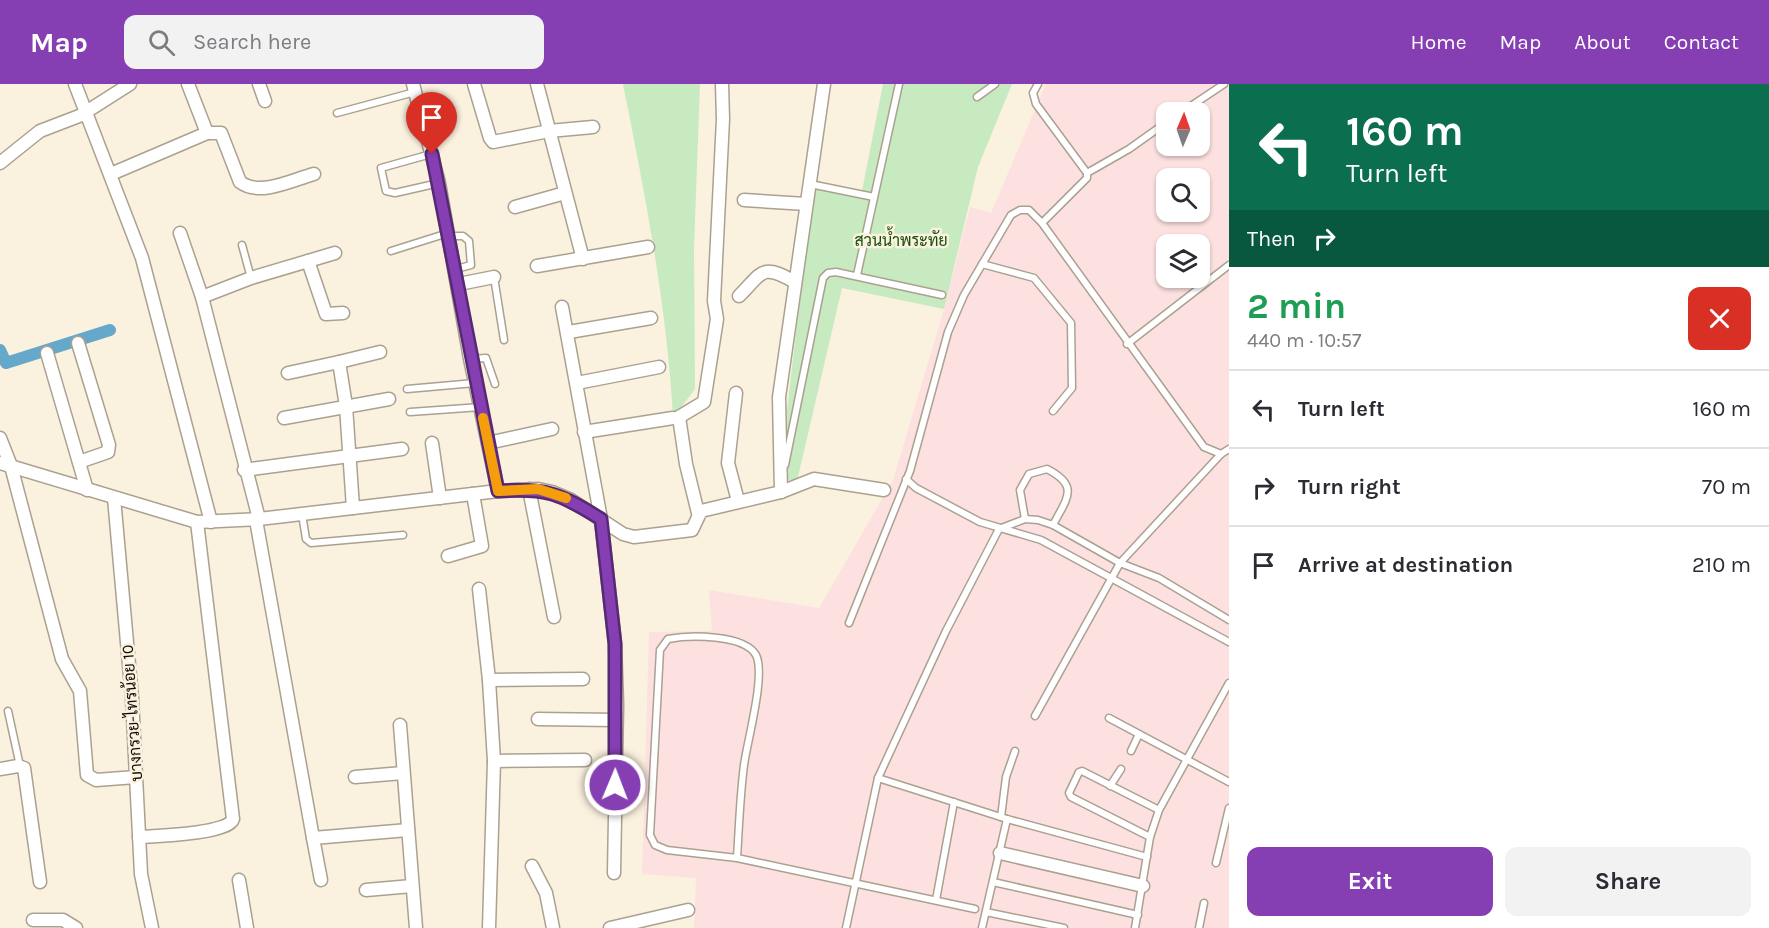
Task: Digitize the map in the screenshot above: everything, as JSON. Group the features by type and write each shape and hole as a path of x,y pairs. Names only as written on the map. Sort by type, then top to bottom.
{"street":[{"path":"75,84 111,174 156,306 211,522"},
{"path":"0,163 40,130 87,112 130,84"},
{"path":"188,84 207,133"},
{"path":"259,84 265,101"},
{"path":"474,84 490,138 494,142 549,131 593,127"},
{"path":"537,84 583,259"},
{"path":"6,465 197,522 257,519 529,489 552,492 601,519 622,534 641,537 694,530 698,513 686,464 679,417 704,402 717,319 714,302 722,141 722,84"},
{"path":"780,487 779,397 825,84"},
{"path":"414,88 440,183 470,359 498,491"},
{"path":"111,174 207,133 221,133 240,182 252,189 314,174"},
{"path":"515,207 565,193"},
{"path":"744,200 806,204"},
{"path":"180,233 202,297 257,519 321,880"},
{"path":"537,266 648,247"},
{"path":"202,297 252,278 335,253"},
{"path":"308,261 326,314 343,313"},
{"path":"738,296 759,273 765,270 775,271 795,282"},
{"path":"459,284 494,277"},
{"path":"562,307 569,332 584,432 601,519 615,644 614,873"},
{"path":"569,332 651,318"},
{"path":"78,343 109,446 108,452 79,462"},
{"path":"288,373 380,352"},
{"path":"46,353 87,490"},
{"path":"339,362 346,406 353,508"},
{"path":"577,383 659,367"},
{"path":"736,393 728,463 738,501"},
{"path":"284,418 389,399"},
{"path":"584,432 673,418"},
{"path":"488,443 552,429"},
{"path":"0,438 62,659 80,691 87,775 96,780 136,777"},
{"path":"432,443 440,498"},
{"path":"244,470 402,448"},
{"path":"698,513 708,508 814,479 884,490"},
{"path":"529,489 554,617"},
{"path":"448,556 482,546 473,494"},
{"name":"บางกรวย-ไทรน้อย 10","path":"114,498 124,602 141,874 152,928"},
{"path":"139,837 193,833 228,825 233,819 197,522"},
{"path":"478,589 489,680 494,761 489,928"},
{"path":"489,680 583,679"},
{"path":"538,719 616,720"},
{"path":"400,725 416,928"},
{"path":"494,761 585,760"},
{"path":"0,769 20,766 24,768 40,882"},
{"path":"355,777 402,773"},
{"path":"313,838 408,830"},
{"path":"1000,853 1143,886"},
{"path":"532,866 546,893 553,928"},
{"path":"239,880 247,928"},
{"path":"366,890 412,886"},
{"path":"610,928 637,925 688,910"},
{"path":"33,920 63,920 76,928"}],"lane":[{"path":"857,275 899,84"},
{"path":"977,97 995,84"},
{"path":"1038,84 1033,93 1036,104 1087,173 1087,178 1042,223"},
{"path":"1197,102 1224,84"},
{"path":"337,113 414,88"},
{"path":"1087,173 1129,149 1156,130"},
{"path":"432,154 381,168 383,188 395,193 440,183"},
{"path":"809,184 874,197"},
{"path":"849,623 906,479 948,332 964,295 982,264 1011,215 1020,210 1029,210 1042,223 1127,344 1204,447 1221,454"},
{"path":"391,251 450,235 463,236 469,240 471,265 456,269"},
{"path":"242,245 252,278"},
{"path":"982,264 1034,278 1071,323 1072,388 1053,411"},
{"path":"1127,344 1229,265"},
{"path":"780,487 823,278 828,273 836,272 857,275 942,295"},
{"path":"494,277 504,340"},
{"path":"470,359 486,358 495,384"},
{"path":"407,389 475,383"},
{"path":"410,412 481,407"},
{"path":"1035,716 1120,563 1221,454 1229,449"},
{"path":"1025,519 1020,490 1029,474 1047,469 1063,478 1069,495 1053,525"},
{"path":"906,479 916,488 999,529 1041,540 1229,642"},
{"path":"302,514 306,539 311,543 403,535"},
{"path":"846,928 878,778 946,632 999,529 1025,519 1053,525 1120,563 1159,578 1229,620"},
{"path":"737,858 744,762 754,712 757,658 750,649 726,640 691,635 668,639 660,650 651,838 662,849 737,858 975,909"},
{"path":"1135,928 1150,837 1159,810 1229,683"},
{"path":"8,711 20,766"},
{"path":"1109,718 1229,782"},
{"path":"1131,752 1139,734"},
{"path":"982,928 1000,853 1006,777 1015,751"},
{"path":"1110,786 1121,769"},
{"path":"1150,837 1069,794 1081,771 1159,810"},
{"path":"878,778 1004,818 1147,856"},
{"path":"936,900 954,802"},
{"path":"1216,863 1229,808"},
{"path":"993,882 1137,915"},
{"path":"1199,928 1204,903"},
{"path":"986,912 1064,928"}],"shaded area":[{"path":"1046,84 1229,84 1229,928 694,928 696,878 642,874 649,632 712,631 709,590 819,608 893,480 944,309 970,207 991,213"}],"green space":[{"path":"623,84 700,84 694,248 695,389 673,418 660,292 647,208"},
{"name":"สวนน้ำพระทัย","path":"883,84 1012,84 978,167 944,309 842,288 797,481 779,478 813,188 861,196"}],"waterway":[{"path":"0,350 6,363 110,330"}],"slow traffic":[{"path":"483,418 498,491 538,489 566,498"}],"route":[{"path":"432,154 440,183 470,359 498,491 538,489 552,492 601,519 615,644 617,705 615,785"}]}
